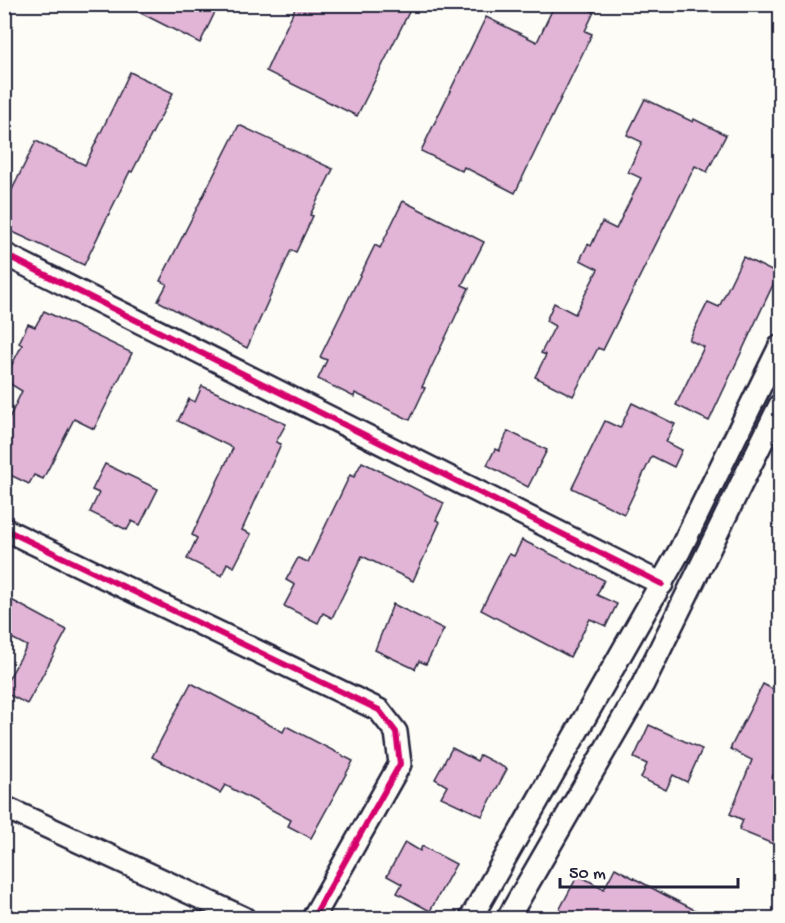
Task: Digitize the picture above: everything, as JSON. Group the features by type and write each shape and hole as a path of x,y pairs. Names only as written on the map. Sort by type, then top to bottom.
{"street":[{"path":"4,254 662,584"},
{"path":"471,918 662,584 780,346"},
{"path":"508,918 643,684 780,405"},
{"path":"4,529 379,710 396,732 400,764 313,918"},
{"path":"4,807 244,918"}],"building":[{"path":"123,4 219,4 200,43"},
{"path":"297,4 413,4 357,116 266,71"},
{"path":"555,4 578,4 594,12 585,31 592,34 515,193 464,167 462,171 421,151 486,17 537,42"},
{"path":"130,72 173,93 132,172 130,171 84,265 4,228 4,206 36,141 85,165"},
{"path":"645,99 726,135 707,172 695,166 603,350 598,348 573,396 535,377 546,355 541,353 555,326 546,321 554,303 575,314 598,269 580,260 588,244 591,246 602,222 616,229 641,178 628,172 642,142 627,135"},
{"path":"239,125 333,169 310,215 313,216 296,252 291,250 247,348 158,301 167,284 160,281"},
{"path":"403,201 484,242 462,285 469,288 422,387 425,388 410,420 355,393 354,397 318,379 327,360 320,357 375,245 380,248"},
{"path":"743,257 778,274 709,421 676,405 704,347 689,340 708,302 719,307"},
{"path":"44,311 132,353 94,429 74,419 43,479 34,475 29,484 4,472 4,429 22,391 4,380 22,345 19,343 28,324 35,327"},
{"path":"202,386 286,424 276,442 281,444 242,530 251,534 234,567 227,563 222,576 187,559 197,538 192,535 233,448 178,421 189,399 195,402"},
{"path":"632,403 675,424 666,442 682,450 674,467 652,456 624,514 572,488 605,421 620,428"},
{"path":"508,431 547,450 528,487 487,465 495,449 499,451"},
{"path":"362,462 444,503 436,520 440,522 413,581 362,556 332,618 323,613 318,623 284,606 295,585 286,580 298,558 308,562 350,475 354,477"},
{"path":"105,464 158,489 140,525 132,521 127,530 90,512 99,493 92,490"},
{"path":"522,540 604,580 597,595 617,604 606,626 590,619 570,657 481,610 509,554 514,556"},
{"path":"4,596 67,630 27,704 4,692 4,687 27,646 4,634"},
{"path":"393,604 444,629 426,664 419,661 415,669 375,650"},
{"path":"191,683 283,732 286,726 353,761 311,838 288,826 291,820 225,785 220,793 152,757"},
{"path":"763,684 780,693 780,761 772,777 780,780 780,847 739,830 743,820 730,814 752,760 730,749"},
{"path":"649,725 702,749 687,782 673,775 666,790 641,778 647,764 634,758"},
{"path":"452,748 477,761 480,755 507,769 482,816 441,797 447,786 435,779"},
{"path":"405,842 420,851 422,846 456,864 430,911 397,893 402,884 387,876"},
{"path":"615,868 711,918 555,918 578,875 604,889"}],"cycle path":[{"path":"4,254 662,584"},
{"path":"4,529 379,710 396,732 400,764 313,918"}]}
